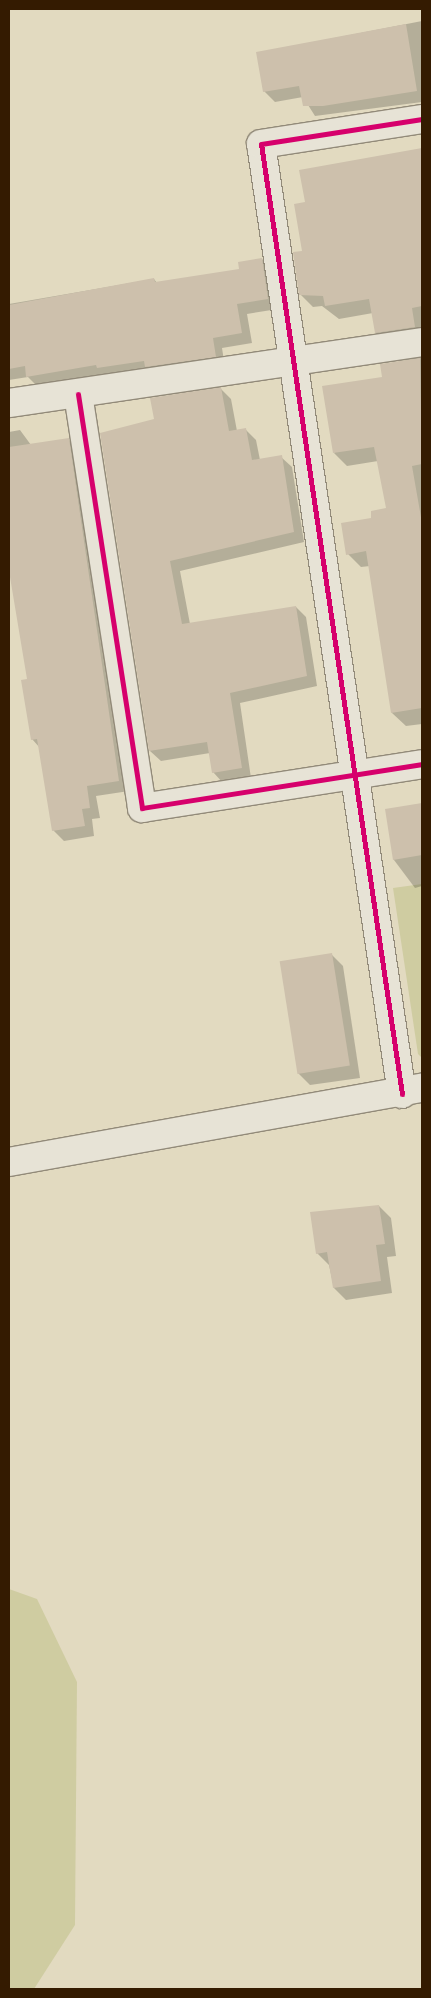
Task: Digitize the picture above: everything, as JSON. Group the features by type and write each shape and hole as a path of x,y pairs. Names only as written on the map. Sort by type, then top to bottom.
{"street":[{"path":"9,1162 412,1091 352,775 261,144 422,119"},
{"path":"9,403 294,363 422,342"},
{"path":"78,394 142,808 422,764"}],"shaded area":[{"path":"422,884 422,1058 418,1054 393,888"},
{"path":"9,1589 37,1599 77,1682 75,1925 34,1989 9,1989"}],"building":[{"path":"406,24 417,91 323,106 303,106 299,86 263,92 256,52"},
{"path":"422,148 422,306 412,308 415,327 375,333 369,299 325,306 323,296 299,295 293,252 302,251 294,204 305,202 299,170"},
{"path":"262,258 268,299 237,304 242,333 213,338 216,357 145,367 144,361 97,368 96,365 26,377 25,366 9,369 9,305 154,278 155,282 239,269 238,262"},
{"path":"420,358 422,464 412,466 422,523 422,708 391,713 366,551 346,555 341,523 371,518 371,511 386,508 374,447 333,453 322,386 382,377 380,364"},
{"path":"221,387 229,431 246,428 252,460 282,455 294,532 170,561 182,624 296,606 307,676 230,693 242,768 212,773 207,742 149,751 100,433 154,419 150,398"},
{"path":"69,438 119,781 87,786 90,808 82,809 85,826 52,831 37,739 31,740 21,680 27,679 9,571 9,447"},
{"path":"422,803 422,855 393,860 385,809"},
{"path":"332,953 350,1066 297,1074 280,961"},
{"path":"379,1205 385,1244 376,1245 381,1281 333,1288 327,1252 316,1254 310,1212"}],"cycle path":[{"path":"402,1094 261,144 422,119"},
{"path":"78,394 142,808 422,764"}]}
